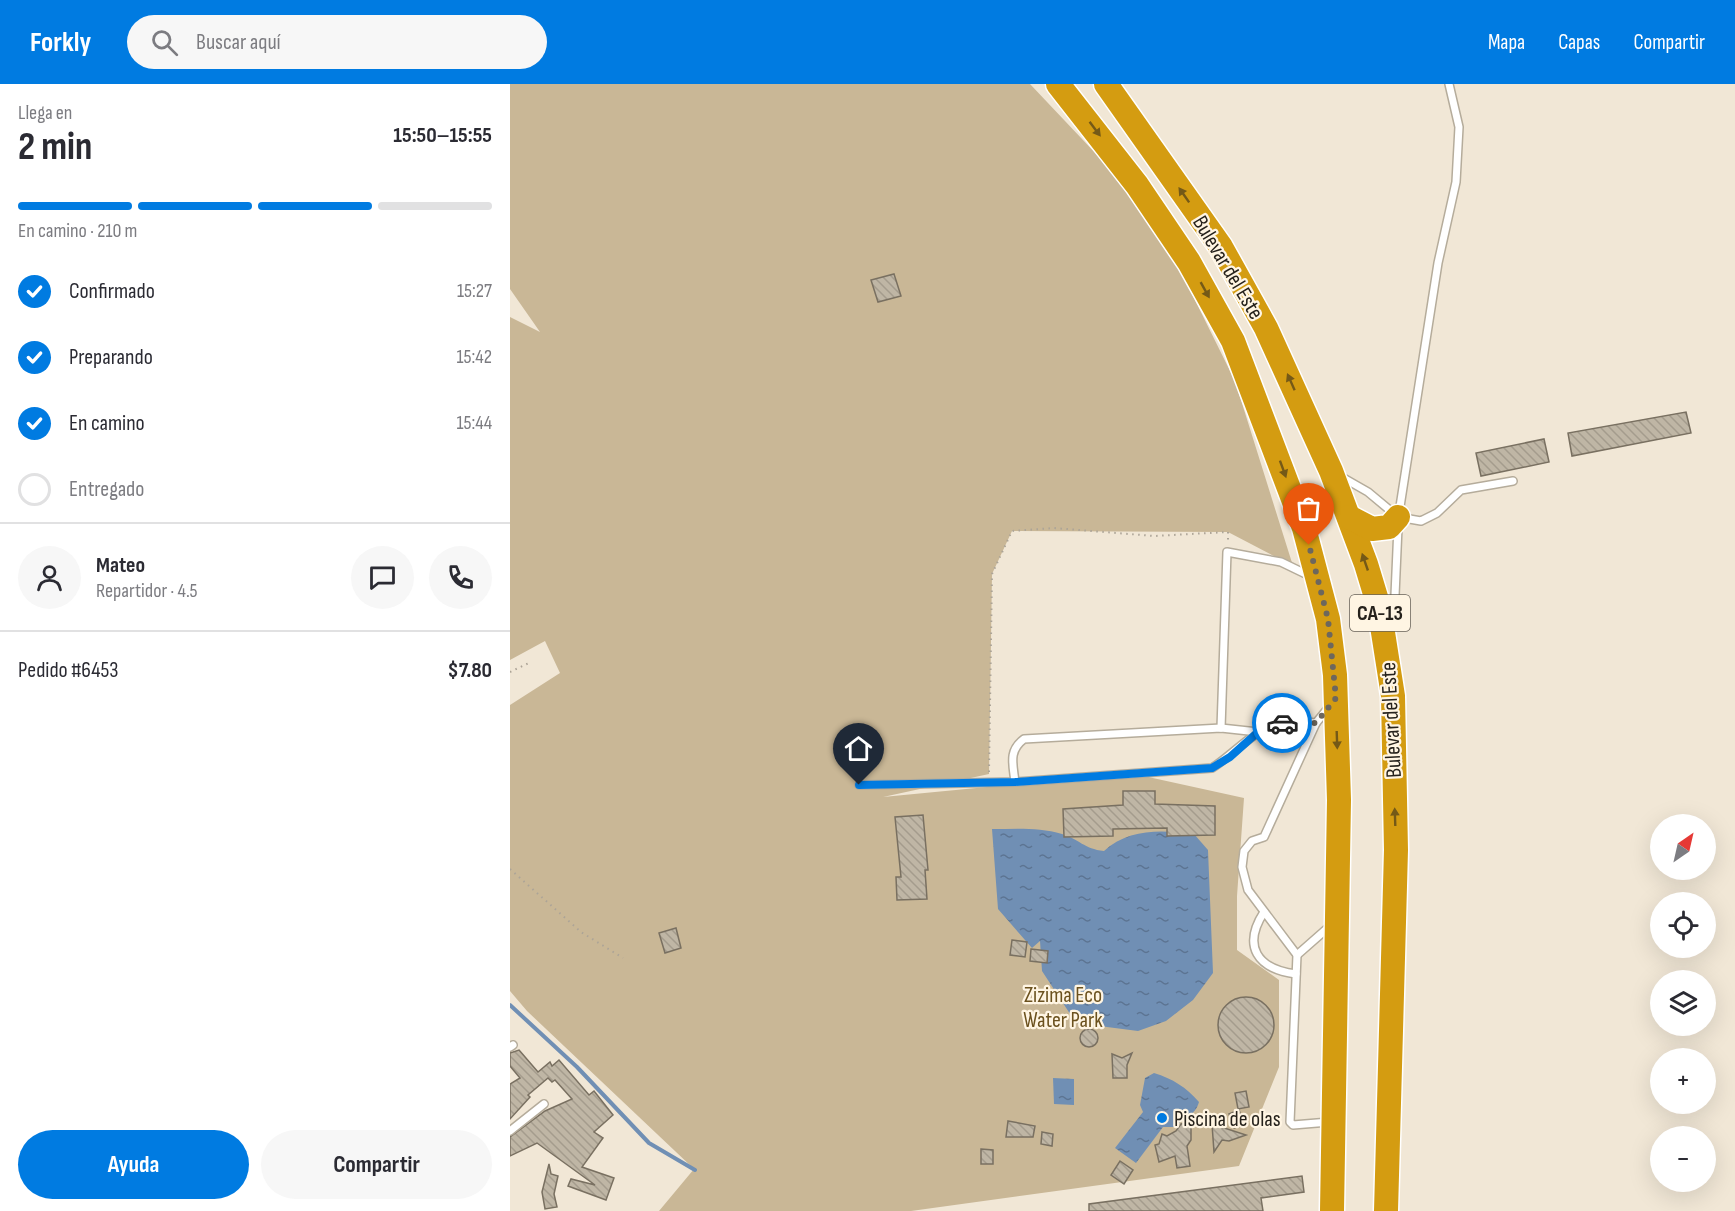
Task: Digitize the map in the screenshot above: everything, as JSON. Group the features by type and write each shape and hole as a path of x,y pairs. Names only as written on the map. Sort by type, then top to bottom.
{"highway":[{"name":"Bulevar del Este","path":"1108,86 1221,247 1266,328 1331,471 1379,607 1393,696 1396,850 1386,1211"},
{"name":"Bulevar del Este","path":"1065,89 1137,185 1189,262 1233,340 1304,528 1328,619 1336,698 1339,800 1332,1211"},
{"path":"1349,517 1372,529 1389,527 1398,517"},
{"path":"1396,850 1407,967 1403,1211"}],"lane":[{"path":"1385,640 1394,618 1398,517 1438,263 1456,182 1459,128 1449,84"},
{"path":"1331,471 1368,492 1398,517 1421,521 1437,513 1461,490 1513,481"},
{"path":"1221,729 1227,552 1281,562 1318,580"},
{"path":"1332,1122 1293,1125 1290,1122 1297,955 1248,890 1242,867 1244,851 1252,840 1264,837 1316,723 1336,698"},
{"path":"859,785 1015,782 1212,768 1230,757 1258,732 1286,721 1316,723"},
{"path":"1015,782 1011,755 1017,744 1024,739 1221,729 1258,732"},
{"path":"1264,912 1253,934 1253,945 1261,960 1277,972 1296,974"},
{"path":"1297,955 1336,920"},
{"path":"510,1131 544,1104"}],"path":[{"path":"989,774 992,574 1012,531 1054,528 1154,536 1228,532 1227,552"},
{"path":"510,672 531,662"},
{"path":"510,869 581,932 623,958"}],"green space":[{"name":"Zizima Eco Water Park","path":"510,84 1030,84 1152,213 1235,381 1293,566 1228,532 1012,531 992,574 989,774 883,797 1130,773 1244,798 1237,896 1237,950 1279,980 1279,1067 1239,1166 911,1211 659,1211 694,1169 527,1011 510,991 510,705 560,673 545,641 510,660 510,317 540,332 510,289"}],"water":[{"path":"992,829 1045,830 1068,836 1091,848 1104,851 1135,834 1170,832 1194,834 1208,850 1213,973 1193,1000 1166,1021 1138,1031 1076,1023 1042,971 1040,941 1032,948 998,909"},
{"name":"Piscina de olas","path":"1154,1073 1179,1084 1199,1102 1192,1113 1175,1127 1163,1127 1136,1163 1115,1148 1143,1112 1140,1105 1145,1078"},
{"path":"1053,1078 1074,1079 1074,1105 1054,1104"}],"building":[{"path":"894,274 901,296 878,302 871,280"},
{"path":"1686,412 1691,433 1572,456 1568,433"},
{"path":"1544,439 1549,462 1481,476 1476,453"},
{"path":"1123,791 1155,791 1155,804 1215,806 1215,835 1167,836 1167,828 1113,829 1113,836 1064,837 1063,809 1123,805"},
{"path":"923,815 928,870 925,870 927,899 897,900 896,877 901,877 895,817"},
{"path":"676,928 681,948 665,953 659,933"},
{"path":"1012,940 1027,942 1025,957 1010,955"},
{"path":"1031,949 1048,951 1047,963 1030,961"},
{"path":"1240,997 1252,997 1262,1001 1270,1009 1274,1025 1270,1041 1262,1049 1252,1053 1240,1053 1230,1049 1222,1041 1218,1031 1218,1019 1222,1009 1230,1001"},
{"path":"1089,1029 1095,1032 1098,1038 1095,1044 1089,1047 1083,1044 1080,1038 1083,1032"},
{"path":"519,1050 538,1072 550,1062 552,1066 559,1060 589,1095 594,1091 613,1115 594,1132 603,1138 582,1167 614,1178 606,1200 568,1186 571,1179 595,1185 537,1143 510,1156 510,1137 545,1111 572,1099 555,1080 552,1082 548,1078 528,1095 530,1097 510,1119 510,1084 520,1078 510,1066 510,1053"},
{"path":"1132,1053 1127,1065 1127,1078 1113,1078 1112,1054 1122,1058"},
{"path":"1246,1091 1249,1107 1238,1109 1235,1093"},
{"path":"1239,1110 1244,1125 1234,1128 1229,1114"},
{"path":"1008,1121 1035,1126 1033,1137 1006,1137"},
{"path":"1191,1122 1191,1140 1187,1146 1190,1166 1177,1168 1175,1156 1159,1162 1155,1145 1159,1144 1162,1134 1167,1136 1176,1131 1181,1124"},
{"path":"1212,1124 1246,1135 1229,1141 1222,1140 1214,1152"},
{"path":"1042,1132 1053,1134 1052,1146 1041,1144"},
{"path":"981,1149 993,1150 993,1164 981,1164"},
{"path":"1120,1161 1133,1170 1124,1184 1111,1175"},
{"path":"549,1164 551,1174 558,1176 554,1194 557,1207 545,1209 542,1192"},
{"path":"1302,1176 1304,1192 1261,1198 1263,1211 1089,1211 1089,1204"}],"waterway":[{"path":"510,1005 577,1067 649,1143 695,1170"}],"way so far":[{"path":"1282,723 1286,721 1316,723 1336,698 1328,619 1309,545"}],"place":[{"name":"Piscina de olas","path":"1162,1118"}],"route":[{"path":"859,785 1015,782 1212,768 1230,757 1258,732 1282,723"}]}
